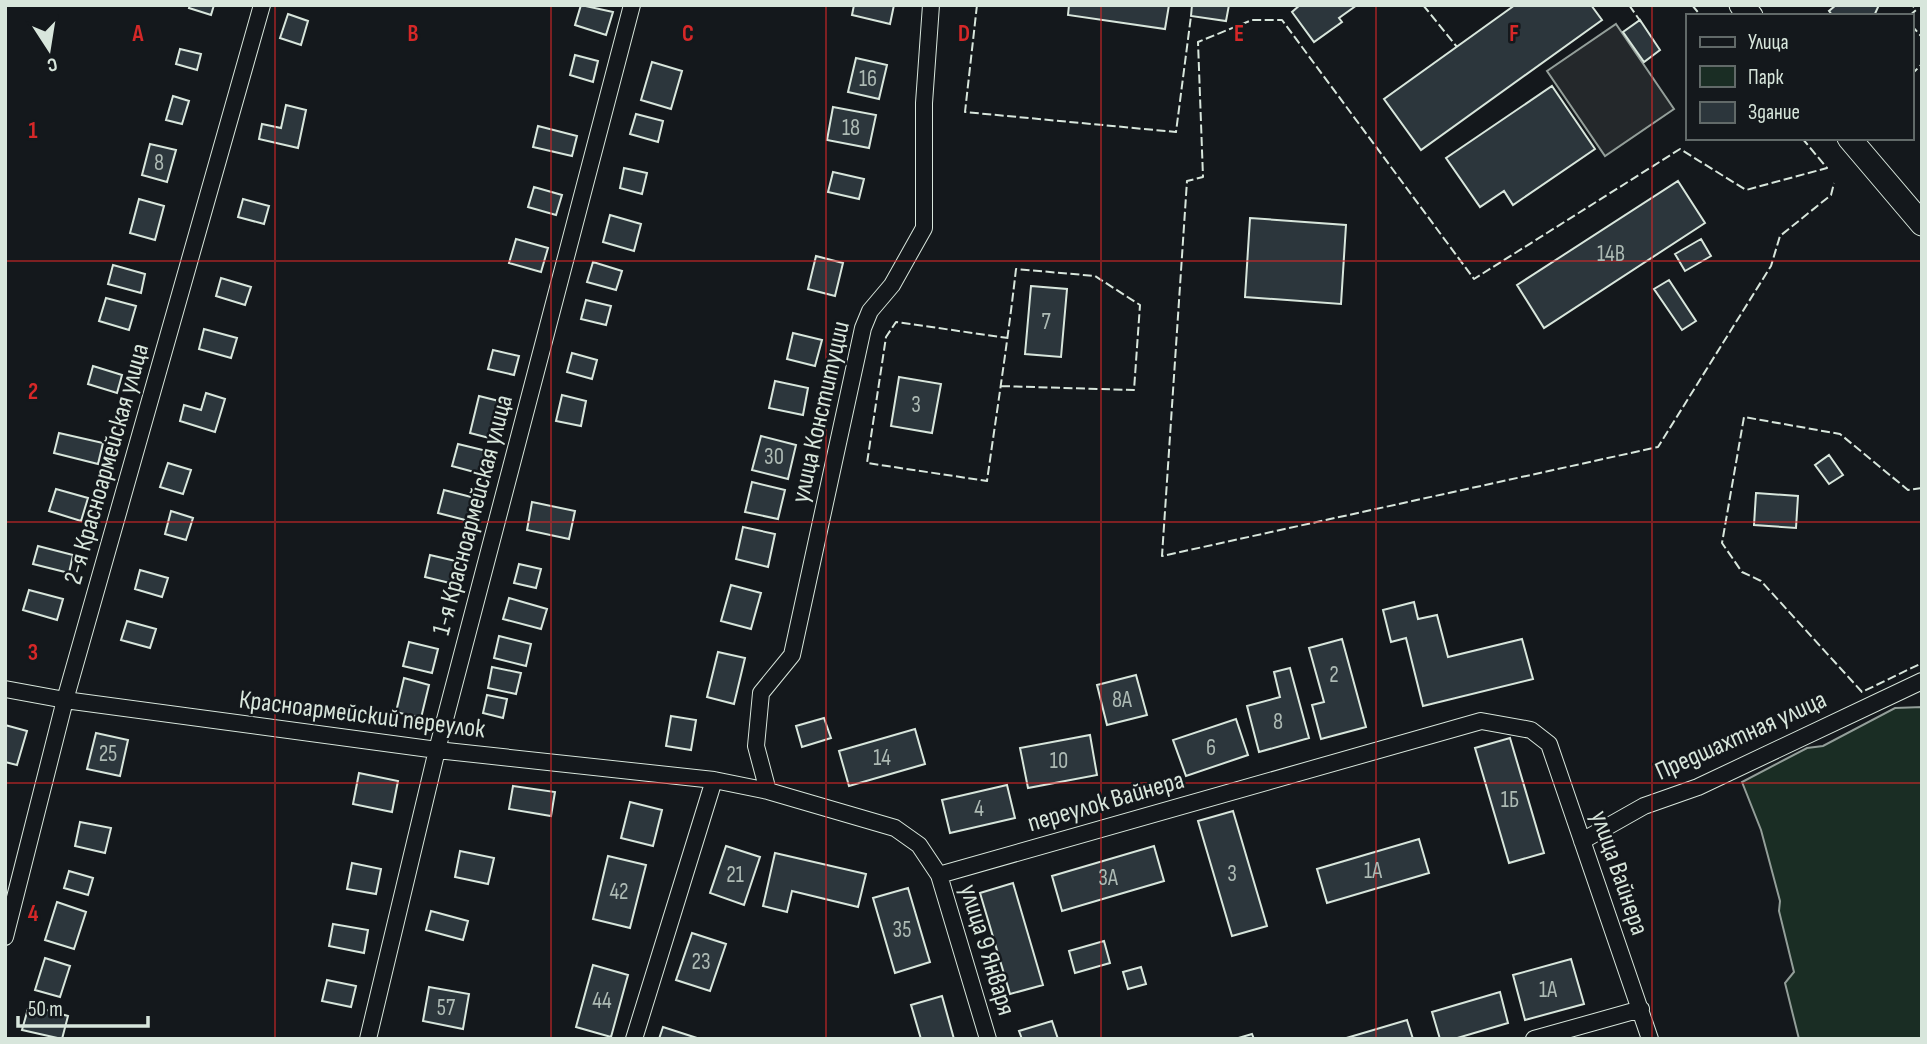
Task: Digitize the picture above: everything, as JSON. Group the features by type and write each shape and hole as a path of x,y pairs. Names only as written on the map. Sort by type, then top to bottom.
{"main road":[{"path":"1851,140 1922,224"}],"street":[{"name":"2-я Красноармейская улица","path":"5,937 65,700 262,5"},
{"name":"1-я Красноармейская улица","path":"368,1039 437,750 632,5"},
{"name":"улица Конституции","path":"768,791 756,746 761,693 792,655 863,328 870,311 892,285 924,228 924,103 931,5"},
{"name":"Предшахтная улица","path":"1582,841 1644,806 1698,787 1922,681"},
{"name":"Красноармейский переулок","path":"5,689 65,700 437,750 714,780"},
{"name":"переулок Вайнера","path":"939,875 1481,721 1531,730"},
{"name":"улица Вайнера","path":"1531,730 1549,744 1650,1039"},
{"path":"634,1039 714,780 768,791 895,828 919,845 939,875"},
{"name":"улица 9 Января","path":"939,875 988,1039"},
{"path":"1534,1039 1641,1009"}],"green space":[{"path":"1922,707 1922,1039 1799,1039 1785,983 1794,972 1779,911 1780,901 1761,830 1742,782 1807,748 1823,746 1895,708"}],"shaded area":[{"path":"1616,24 1674,109 1605,156 1547,71"}],"building":[{"path":"190,5 214,5 211,15 189,8"},
{"path":"581,5 613,12 606,35 575,25"},
{"path":"854,5 894,5 890,24 852,15"},
{"path":"1069,5 1169,5 1165,29 1068,15"},
{"path":"1192,5 1229,5 1226,21 1191,16"},
{"path":"1300,5 1357,5 1339,18 1342,22 1314,42 1292,12"},
{"path":"1515,5 1591,5 1602,20 1421,150 1384,99"},
{"path":"1836,5 1879,5 1875,14 1831,14 1829,11"},
{"path":"288,14 308,21 301,45 280,38"},
{"path":"1640,20 1660,50 1644,62 1623,32"},
{"path":"180,49 201,54 197,70 176,64"},
{"path":"575,55 598,61 593,82 570,75"},
{"path":"856,58 887,65 879,99 848,92"},
{"path":"652,62 682,71 671,109 641,100"},
{"path":"1552,86 1595,149 1513,205 1504,191 1480,207 1446,158"},
{"path":"173,96 189,101 182,124 166,120"},
{"path":"286,105 306,110 298,148 259,139 262,124 281,128"},
{"path":"833,107 876,115 869,148 827,140"},
{"path":"636,114 663,121 658,142 630,134"},
{"path":"538,126 577,136 572,156 533,147"},
{"path":"150,144 176,150 167,182 142,175"},
{"path":"624,168 647,173 642,194 620,188"},
{"path":"833,172 864,179 859,199 828,192"},
{"path":"1678,181 1705,223 1544,328 1517,285"},
{"path":"534,187 562,195 556,215 528,207"},
{"path":"139,199 164,206 155,240 130,233"},
{"path":"243,199 269,206 264,224 238,217"},
{"path":"610,215 641,224 634,251 603,242"},
{"path":"1250,218 1346,225 1341,304 1245,297"},
{"path":"516,239 548,248 541,272 509,263"},
{"path":"1701,239 1711,256 1685,271 1675,254"},
{"path":"816,256 843,263 835,296 808,289"},
{"path":"593,262 622,271 616,290 587,282"},
{"path":"113,265 145,274 141,293 108,284"},
{"path":"221,278 251,287 245,305 216,296"},
{"path":"1669,280 1696,321 1682,330 1654,289"},
{"path":"1031,286 1067,289 1061,357 1025,354"},
{"path":"106,298 136,306 129,330 99,321"},
{"path":"586,300 611,306 606,325 581,319"},
{"path":"204,329 237,338 231,358 199,349"},
{"path":"793,333 822,340 815,366 787,359"},
{"path":"493,350 519,356 514,375 488,369"},
{"path":"572,353 597,360 592,379 567,372"},
{"path":"93,366 122,375 117,393 88,384"},
{"path":"899,377 941,384 932,433 891,426"},
{"path":"775,381 808,388 803,415 769,408"},
{"path":"206,393 225,399 215,432 180,421 184,405 201,410"},
{"path":"562,395 586,401 581,426 556,421"},
{"path":"479,396 507,403 497,440 470,433"},
{"path":"59,433 103,443 98,464 54,453"},
{"path":"761,436 796,445 788,479 752,470"},
{"path":"458,444 495,453 489,476 452,466"},
{"path":"1829,455 1843,475 1829,484 1815,465"},
{"path":"168,463 191,470 183,494 160,487"},
{"path":"752,482 785,490 778,519 745,512"},
{"path":"56,489 88,498 81,521 49,511"},
{"path":"444,490 479,499 473,522 438,513"},
{"path":"1756,493 1798,496 1796,528 1754,525"},
{"path":"532,502 575,511 569,539 527,530"},
{"path":"171,511 193,518 186,540 165,534"},
{"path":"743,527 775,534 768,567 736,559"},
{"path":"38,546 73,555 69,573 33,564"},
{"path":"430,555 460,562 454,584 425,577"},
{"path":"519,564 541,569 536,588 514,583"},
{"path":"140,570 168,578 162,597 135,589"},
{"path":"731,585 761,593 751,629 721,621"},
{"path":"29,590 63,599 57,620 23,610"},
{"path":"509,598 547,609 541,629 503,619"},
{"path":"1414,602 1418,619 1437,615 1448,657 1522,639 1533,679 1423,706 1406,638 1391,642 1383,610"},
{"path":"127,621 156,629 150,648 121,640"},
{"path":"499,636 531,644 526,666 494,658"},
{"path":"1342,639 1366,727 1321,739 1312,705 1324,702 1309,648"},
{"path":"409,642 438,649 432,673 403,666"},
{"path":"718,652 745,658 734,704 707,697"},
{"path":"492,667 521,673 516,694 488,688"},
{"path":"1290,668 1309,738 1259,752 1247,706 1280,697 1274,672"},
{"path":"1136,675 1147,715 1107,725 1097,685"},
{"path":"404,678 429,685 421,718 396,712"},
{"path":"487,695 507,699 503,718 483,713"},
{"path":"671,716 696,720 691,750 666,746"},
{"path":"824,718 831,738 802,747 796,726"},
{"path":"1236,719 1248,755 1186,776 1173,740"},
{"path":"5,725 27,731 17,765 5,762"},
{"path":"915,729 925,764 849,786 839,751"},
{"path":"96,733 128,740 120,776 87,769"},
{"path":"1090,735 1097,775 1028,788 1020,748"},
{"path":"1510,738 1544,853 1509,863 1475,748"},
{"path":"359,773 398,781 392,812 353,804"},
{"path":"1007,785 1015,818 950,833 942,800"},
{"path":"513,786 555,792 551,816 509,809"},
{"path":"630,802 662,810 653,846 621,838"},
{"path":"1233,811 1267,926 1232,936 1198,821"},
{"path":"80,822 111,828 105,853 75,846"},
{"path":"1419,839 1429,873 1327,903 1317,869"},
{"path":"726,846 760,857 744,905 710,893"},
{"path":"1154,846 1164,881 1062,911 1052,876"},
{"path":"460,851 494,858 488,884 455,877"},
{"path":"775,853 866,874 858,907 792,891 787,912 763,906"},
{"path":"608,856 646,865 630,928 593,919"},
{"path":"352,863 381,869 376,894 347,889"},
{"path":"69,871 93,878 88,895 64,888"},
{"path":"1013,883 1043,985 1010,994 980,893"},
{"path":"908,888 930,962 895,973 873,898"},
{"path":"57,902 86,912 74,949 45,940"},
{"path":"431,911 468,921 463,940 426,930"},
{"path":"333,924 368,930 364,953 329,946"},
{"path":"692,933 726,944 710,991 676,980"},
{"path":"1104,941 1110,963 1075,973 1069,951"},
{"path":"45,958 70,966 60,997 35,990"},
{"path":"1571,959 1584,1004 1525,1020 1513,975"},
{"path":"593,965 628,975 611,1037 576,1027"},
{"path":"1141,967 1146,984 1128,989 1123,972"},
{"path":"327,980 356,986 351,1007 322,1001"},
{"path":"429,987 469,994 463,1029 423,1021"},
{"path":"1500,992 1508,1023 1454,1039 1440,1039 1432,1012"},
{"path":"942,996 954,1039 921,1039 911,1005"},
{"path":"29,1005 68,1016 62,1039 22,1030"},
{"path":"1407,1020 1413,1039 1343,1039"},
{"path":"1052,1021 1058,1039 1022,1039 1019,1031"},
{"path":"663,1027 697,1038 659,1039"},
{"path":"1252,1034 1254,1039 1235,1039"}],"fence":[{"path":"977,5 965,112 1176,132 1191,16"},
{"path":"1423,5 1457,47"},
{"path":"1629,5 1641,22"},
{"path":"1692,5 1699,14"},
{"path":"1911,14 1916,10 1912,5"},
{"path":"1804,140 1827,168 1746,190 1680,149 1474,279 1282,20 1252,20 1198,42 1203,177 1187,181 1162,556 1658,447 1771,266 1780,236 1831,195 1834,183"},
{"path":"1913,27 1922,37"},
{"path":"1913,73 1922,64"},
{"path":"1001,386 1134,390 1140,305 1095,276 1016,269 1010,322 1006,349 987,481 867,463 886,337 896,322 1008,338"},
{"path":"1922,488 1908,490 1840,434 1744,417 1722,543 1742,572 1761,581 1862,692 1922,663"}]}
